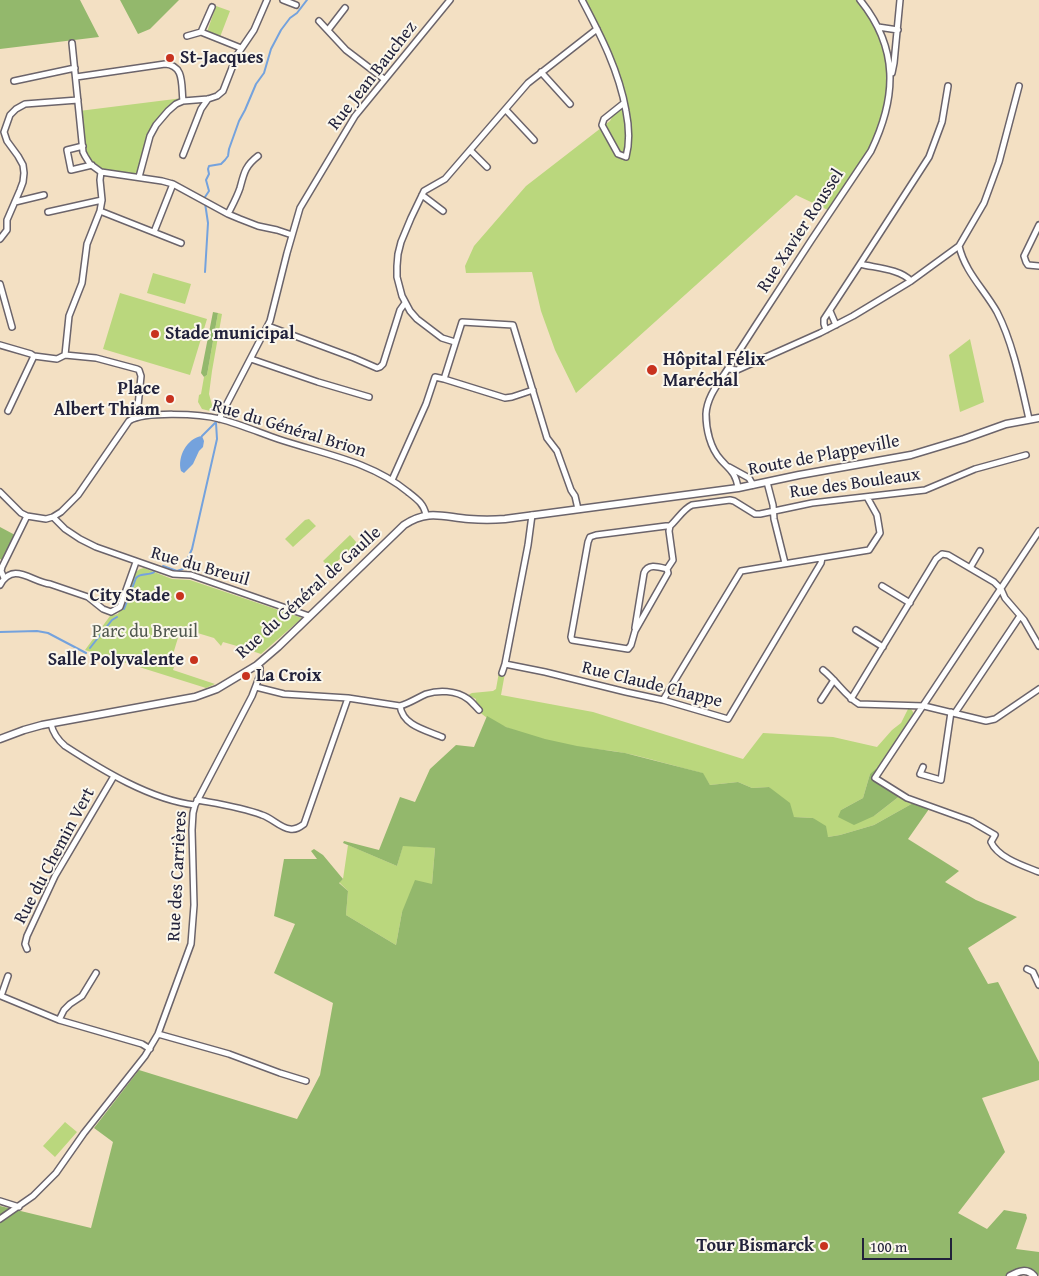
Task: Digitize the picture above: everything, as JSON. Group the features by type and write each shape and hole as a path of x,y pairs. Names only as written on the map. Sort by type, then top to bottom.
{"street":[{"path":"139,177 146,146 153,130 168,111 176,104 184,101 208,99 217,96 223,91 227,84 232,64 254,30 266,0"},
{"path":"283,0 296,5"},
{"name":"Rue Jean Bauchez","path":"219,419 268,326 300,208 355,116 450,0"},
{"path":"582,0 611,59 622,92 629,127 626,157 618,154 602,125 604,119 624,103"},
{"name":"Rue Xavier Roussel","path":"753,485 749,478 720,460 709,439 706,412 715,388 871,151 881,127 888,102 891,79 887,50 878,27 860,0"},
{"path":"891,79 900,0"},
{"path":"201,32 212,7"},
{"path":"328,30 345,8"},
{"path":"319,21 346,50 384,80"},
{"path":"878,27 898,30"},
{"path":"455,342 442,338 425,326 406,304 397,277 398,254 405,232 426,189 445,179 528,83 597,29"},
{"path":"186,36 201,32 241,48"},
{"path":"72,43 83,146 85,156 92,165 101,172 162,180 228,214 258,226 292,235"},
{"path":"76,77 171,64 176,67 181,75 184,101"},
{"path":"14,81 75,68"},
{"path":"542,72 570,104"},
{"path":"826,330 824,319 929,157 942,122 948,86"},
{"path":"728,370 737,370 836,325 911,281 959,246 984,202 999,162 1019,86"},
{"path":"183,155 201,109 208,99"},
{"path":"0,239 7,230 8,220 23,182 24,173 23,165 7,141 4,132 10,115 16,108 24,104 78,100"},
{"path":"506,110 534,140"},
{"path":"83,146 67,150 72,170 92,165"},
{"path":"470,150 487,167"},
{"path":"228,214 250,162 258,156"},
{"path":"65,355 69,316 82,283 87,244 100,211 102,200 101,172"},
{"path":"154,232 173,184"},
{"path":"15,202 44,195"},
{"path":"422,195 443,211"},
{"path":"48,212 102,200"},
{"path":"100,211 181,243"},
{"path":"1039,225 1037,236 1024,256 1028,264 1039,266"},
{"path":"959,246 966,267 988,296 1001,320 1017,368 1029,419"},
{"path":"860,264 900,273 911,281"},
{"path":"0,284 12,327"},
{"path":"268,326 377,368 383,364 400,310 406,304"},
{"path":"830,311 836,325"},
{"path":"444,379 462,322 513,325 547,438 558,451 578,509"},
{"path":"0,345 34,356 57,359 65,355 96,358 139,370 141,376 138,406 140,416 129,421 78,495 61,512 46,520 27,516 21,513 0,492"},
{"path":"739,351 743,356 754,362"},
{"path":"8,411 34,356"},
{"path":"251,359 369,398"},
{"path":"392,480 426,404 435,377 505,398 533,390"},
{"name":"Rue du Général Brion","path":"140,416 160,414 219,419 328,453 373,470 392,480 420,502 424,507 426,516"},
{"name":"Route de Plappeville","path":"611,505 738,488 799,475 911,456 964,440 1006,424 1039,418"},
{"name":"Rue des Bouleaux","path":"670,526 686,508 692,505 730,500 755,514 812,503 925,490 976,469 1026,455"},
{"name":"Rue Xavier Roussel","path":"729,467 736,478 738,488"},
{"path":"767,482 784,563"},
{"path":"663,700 741,571 868,550 880,533 877,515 866,497"},
{"name":"Rue du Général de Gaulle","path":"0,739 24,730 195,697 217,689 257,665 404,526 418,517 435,515 472,520 492,520 611,505"},
{"path":"502,673 528,545 532,515"},
{"path":"0,585 4,578 1,571 2,567 27,516"},
{"path":"53,517 80,540 136,562"},
{"path":"635,631 668,573 667,569 673,560 670,526 590,537 571,638 574,640 628,649 635,631 646,568 649,566 667,569"},
{"path":"1039,531 875,778 907,798 971,821 995,835 991,842 1005,856 1039,872"},
{"path":"970,568 980,551"},
{"path":"851,699 936,559 942,554 948,555 994,582 1020,616 1039,646"},
{"name":"Rue Claude Chappe","path":"505,664 663,700 728,719 816,572 822,558"},
{"name":"Rue du Breuil","path":"4,578 12,574 21,574 45,584 88,597 103,609 111,612 120,607 136,562 173,574 191,575 309,616"},
{"path":"882,586 910,603"},
{"path":"923,767 920,774 941,780 953,713 1020,616"},
{"path":"856,630 883,647"},
{"name":"Rue des Carrières","path":"0,1219 33,1196 56,1174 84,1133 150,1049 158,1034 191,944 194,905 193,813 196,802 256,687 260,675 260,668 257,665"},
{"path":"823,670 851,699 860,704 924,706 986,721 995,719 1039,689"},
{"path":"821,700 834,680"},
{"path":"256,687 284,694 348,698 400,706 424,695 442,691 463,696 479,710"},
{"path":"51,724 59,740 65,746 114,776 168,799 240,808 264,815 293,830 304,824 348,698"},
{"path":"400,706 403,716 411,724 442,736"},
{"name":"Rue du Chemin Vert","path":"27,949 25,944 27,936 51,884 114,776"},
{"path":"1027,969 1033,972 1039,985"},
{"path":"59,1020 64,1010 82,996 96,973"},
{"path":"8,976 2,996 59,1020 142,1044 150,1049"},
{"path":"158,1034 229,1054 280,1074 306,1081"},
{"path":"0,1201 19,1207"},
{"path":"1010,1276 1021,1271 1030,1272 1034,1276"}],"green space":[{"path":"0,0 80,0 99,37 0,49"},
{"path":"120,0 179,0 150,29 138,34"},
{"path":"584,0 860,0 883,38 891,79 877,138 830,211 796,195 576,393 555,350 541,311 532,272 466,273 465,266 474,246 526,186 610,121 613,115 620,109 623,111 627,108 603,37"},
{"path":"216,6 230,11 220,37 207,32"},
{"path":"183,98 156,125 139,177 101,172 85,156 79,111"},
{"path":"153,273 191,284 185,304 147,293"},
{"name":"Stade municipal","path":"120,293 207,319 190,375 103,349"},
{"path":"213,312 218,313 207,375 204,377 201,373"},
{"path":"218,313 222,314 209,394 214,412 202,409 198,402 204,377 207,375"},
{"path":"970,339 984,402 960,412 949,355"},
{"path":"309,519 316,526 293,547 285,539 305,520"},
{"path":"0,527 15,535 3,561 0,559"},
{"path":"350,535 357,543 330,568 323,561"},
{"name":"Parc du Breuil","path":"144,568 172,579 190,580 302,618 261,654 240,647 238,651 235,651 237,646 223,642 221,646 214,638 181,628 170,664 171,667 174,667 173,670 215,684 206,688 85,650 110,616 118,614 136,572"},
{"path":"499,672 505,673 501,695 593,712 743,759 763,733 833,737 877,747 901,723 908,709 911,709 914,719 880,772 870,774 863,798 841,810 874,816 901,795 915,802 874,825 828,837 813,818 794,817 769,787 752,788 738,782 710,785 702,773 634,755 555,742 525,734 496,723 485,717 478,710 476,699 468,695 496,689"},
{"path":"487,716 506,727 545,739 625,753 703,773 710,785 738,782 752,788 769,787 790,803 794,817 813,818 826,826 828,837 874,825 915,802 929,809 908,839 959,871 945,882 976,900 1017,917 968,948 988,984 998,982 1039,1062 1039,1080 982,1098 1005,1152 958,1213 987,1229 1004,1210 1026,1214 1027,1218 1016,1249 1039,1252 1039,1276 1038,1274 1026,1271 1010,1276 0,1276 0,1206 91,1228 113,1142 94,1128 139,1070 297,1119 320,1075 333,1003 274,973 295,924 274,916 284,859 317,859 311,851 314,849 323,855 343,879 339,883 348,891 346,915 396,945 402,912 415,880 432,884 435,848 403,846 397,866 343,843 344,841 379,850 400,797 415,802 430,769 456,745 474,747"},
{"path":"876,769 880,772 875,778 901,795 874,816 854,825 838,817 841,810 863,798 870,774"},
{"path":"348,845 397,866 403,845 435,848 432,884 402,912 396,945 346,915 348,891 339,882 343,879"},
{"path":"65,1122 77,1132 55,1157 43,1146"}],"water":[{"path":"202,436 204,441 203,447 193,464 184,473 181,471 180,460 184,449 192,440"}],"waterway":[{"path":"205,197 209,191 206,180 209,174 209,166 221,164 228,156 239,121 256,84 264,73 271,49 281,30 307,0"},
{"path":"205,203 208,223 205,272"},
{"path":"202,436 216,422"},
{"path":"163,566 177,571 183,569 192,549 217,439 216,423"},
{"path":"124,609 136,578 140,575 154,572"},
{"path":"90,648 112,620 117,617"},
{"path":"0,632 37,631 48,633 86,653"}],"place":[{"name":"St-Jacques","path":"170,58"},
{"name":"Stade municipal","path":"155,334"},
{"name":"Hôpital Félix Maréchal","path":"652,370"},
{"name":"Place Albert Thiam","path":"170,399"},
{"name":"City Stade","path":"180,596"},
{"name":"Salle Polyvalente","path":"194,660"},
{"name":"La Croix","path":"246,676"},
{"name":"Tour Bismarck","path":"824,1246"}]}
